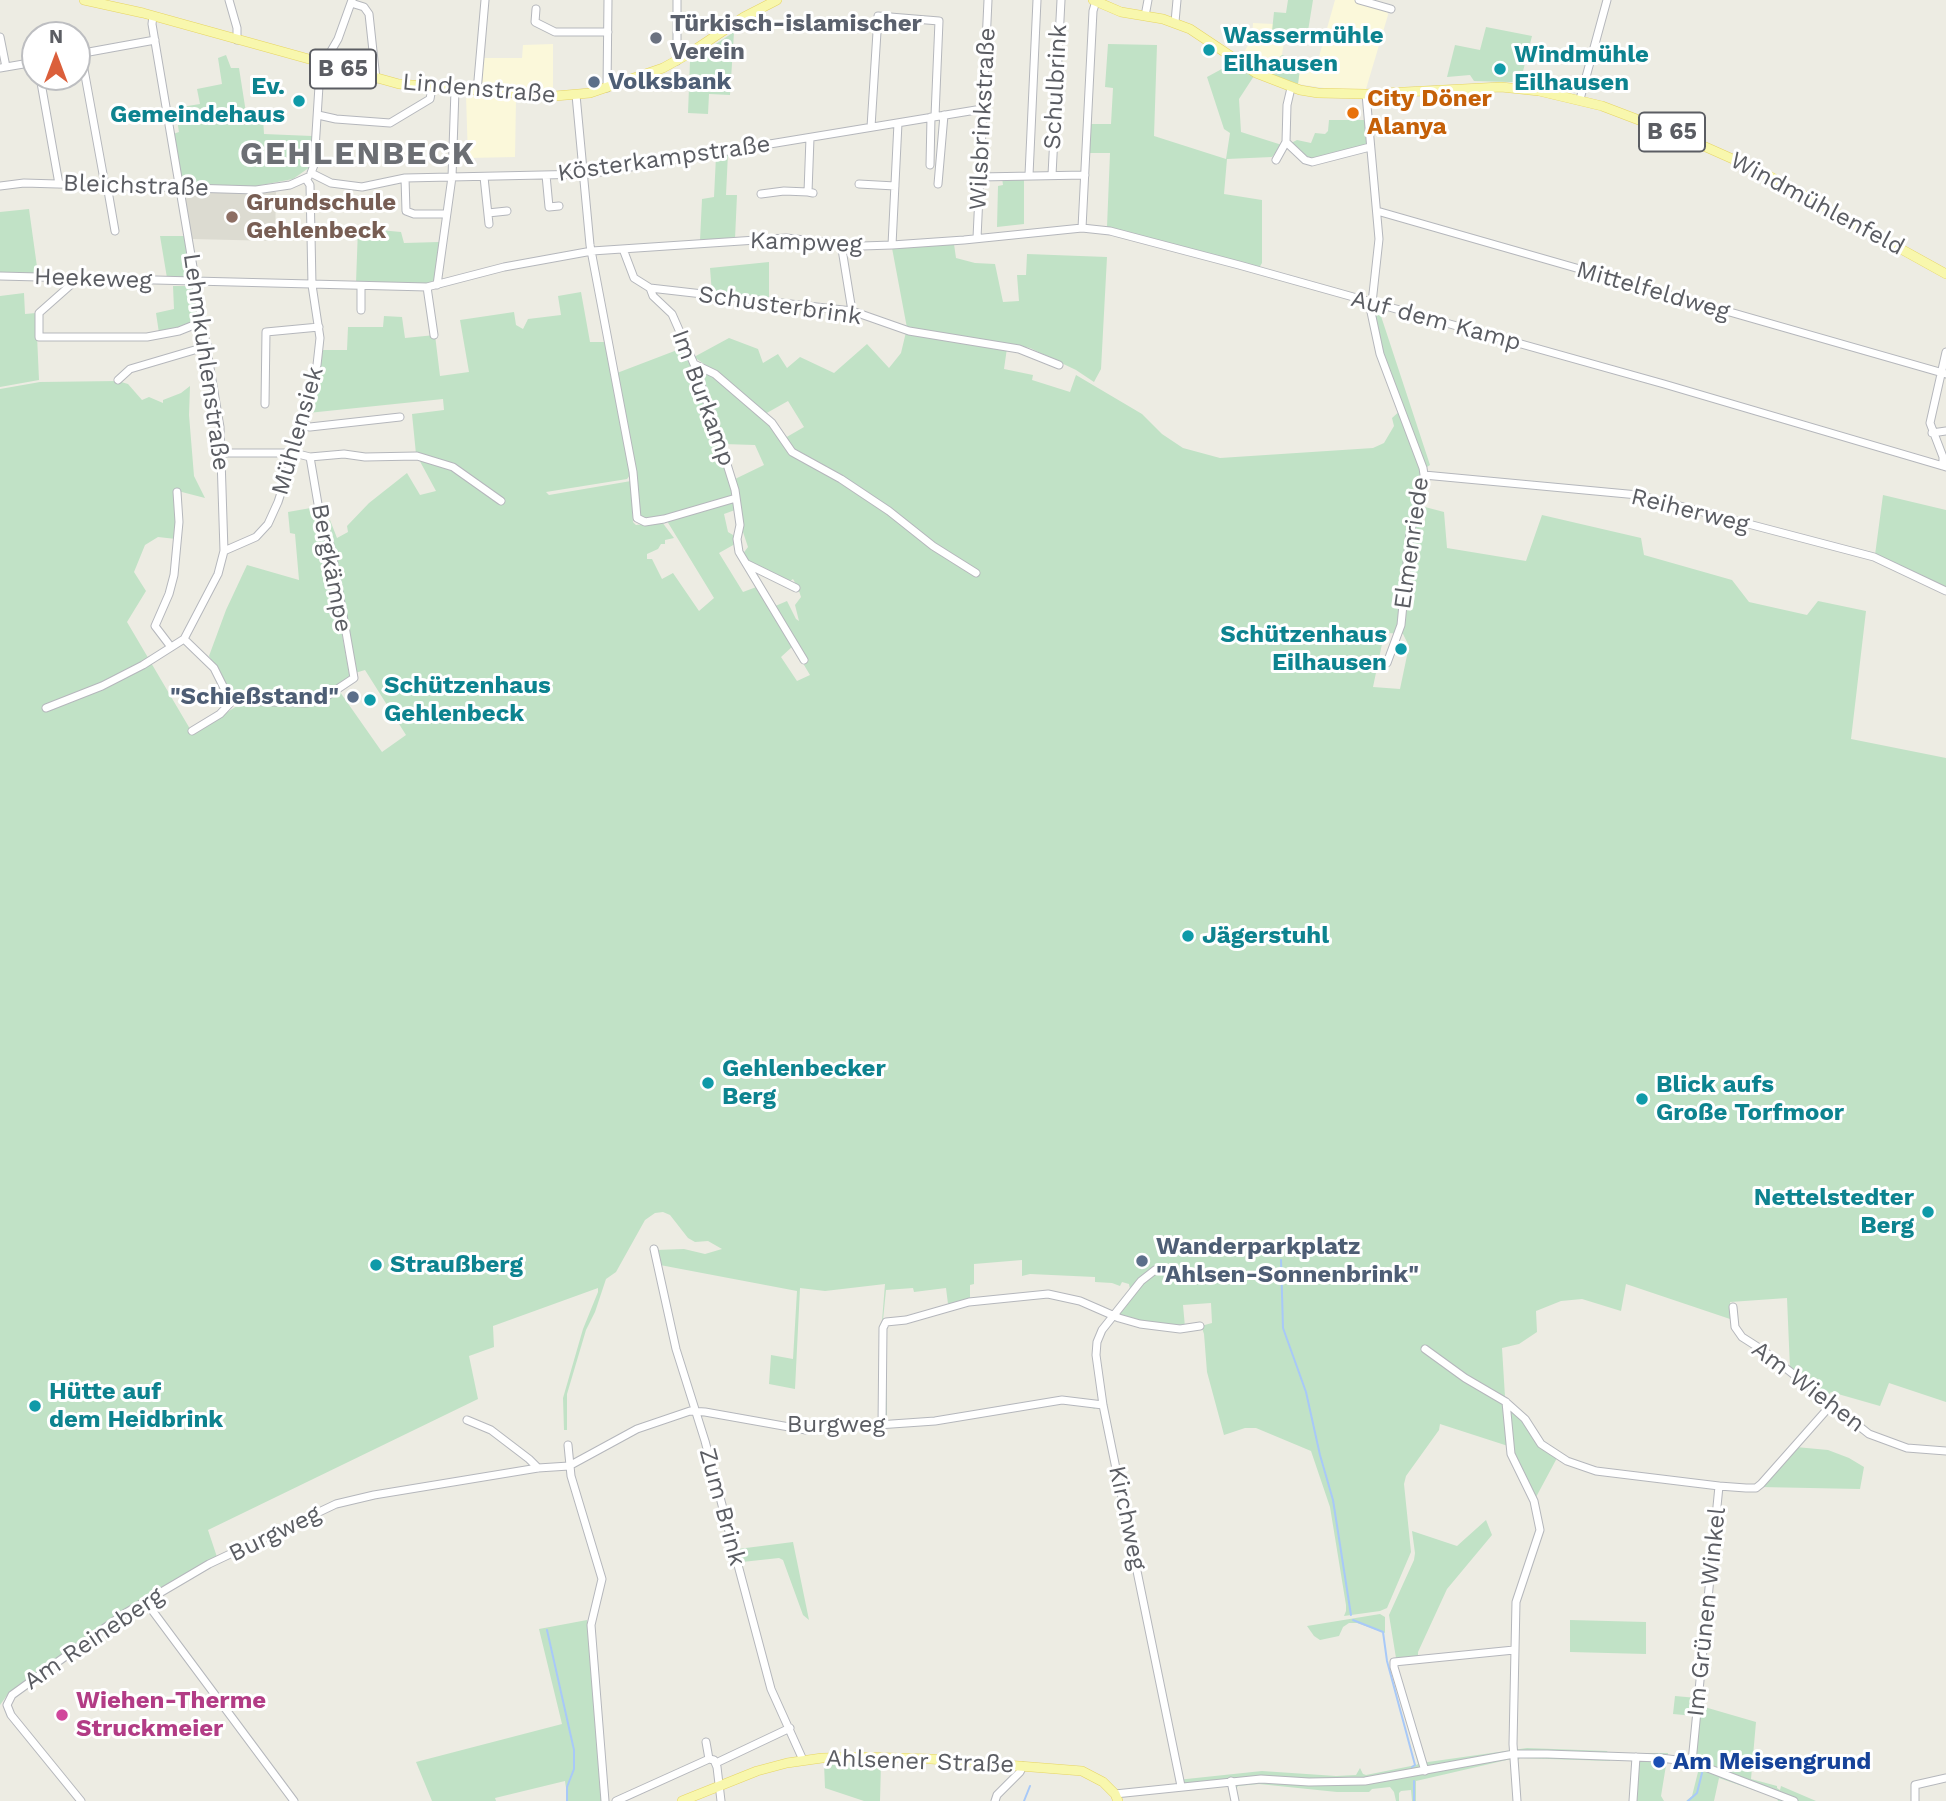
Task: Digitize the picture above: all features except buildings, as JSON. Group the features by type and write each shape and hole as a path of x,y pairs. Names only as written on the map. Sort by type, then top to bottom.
{"main road":[{"name":"Lindenstraße","path":"84,0 121,4 153,16 376,79 432,88 533,96 576,95 607,88"},
{"name":"B 65","path":"607,88 677,61 770,1"},
{"name":"B 65","path":"1095,1 1121,12 1175,22 1208,40 1256,73 1291,88 1318,93 1366,94"},
{"name":"Windmühlenfeld","path":"1366,94 1486,87 1539,91 1580,99 1681,136 1755,169 1943,272"},
{"name":"Ahlsener Straße","path":"682,1801 757,1770 803,1760 863,1757 1082,1771 1097,1777 1117,1798"}],"street":[{"path":"229,0 237,28 237,40"},
{"path":"477,92 485,0"},
{"path":"607,88 608,0"},
{"path":"677,0 677,61"},
{"name":"Wilsbrinkstraße","path":"977,238 988,0"},
{"path":"1029,175 1037,0"},
{"name":"Schulbrink","path":"1052,175 1061,0"},
{"path":"1145,16 1148,0"},
{"path":"1175,22 1177,0"},
{"path":"1359,0 1391,9"},
{"path":"1580,99 1607,0"},
{"path":"323,64 338,39 352,1 369,14 376,79"},
{"path":"1083,228 1095,1"},
{"path":"536,9 535,22 555,32 608,32"},
{"name":"Lehmkuhlenstraße","path":"153,16 179,188 204,321 223,453 224,551 218,574 184,639"},
{"path":"871,127 878,16 939,21 939,184"},
{"path":"0,37 3,67 21,64"},
{"path":"91,52 155,40"},
{"name":"Mühlensiek","path":"224,551 262,532 278,502 303,426 319,354 319,327 312,285 308,176 314,165 320,70 323,64"},
{"path":"318,115 336,119 390,122 430,99 432,88"},
{"path":"1276,160 1286,142 1287,105 1291,88"},
{"path":"438,285 452,177 455,90"},
{"path":"42,91 59,184"},
{"path":"87,91 115,231"},
{"name":"Elmenriede","path":"1366,94 1378,239 1371,312 1380,354 1424,475 1423,492 1410,533 1401,625 1387,663"},
{"path":"576,95 592,251 633,472 636,514 640,521 645,522 664,519 736,498"},
{"name":"Kösterkampstraße","path":"308,176 331,183 362,187 405,178 583,174 982,109"},
{"path":"929,165 937,116"},
{"path":"892,244 898,123"},
{"name":"Kösterkampstraße","path":"761,194 810,192 810,138"},
{"path":"1286,142 1305,160 1312,162 1370,147"},
{"path":"546,175 549,207 559,206"},
{"path":"980,177 1085,175"},
{"name":"Bleichstraße","path":"0,186 24,183 256,190 290,185 308,176"},
{"path":"484,177 489,224"},
{"path":"405,178 406,211 414,214 446,214"},
{"path":"859,184 895,186"},
{"path":"488,213 507,211"},
{"name":"Mittelfeldweg","path":"1377,211 1944,373"},
{"name":"Auf dem Kamp","path":"977,238 1083,228 1110,231 1664,384 1945,466"},
{"name":"Kampweg","path":"438,285 503,267 592,251 786,238 862,246 977,238"},
{"path":"841,243 852,311"},
{"name":"Im Burkamp","path":"623,249 634,278 650,288 653,296 672,314 694,364 734,484 740,525 737,543 739,552 804,660"},
{"name":"Heekeweg","path":"0,276 312,285 438,285"},
{"path":"74,278 74,282 39,313 39,337 147,337 179,331 204,321"},
{"path":"360,310 361,286"},
{"path":"427,287 434,335"},
{"name":"Schusterbrink","path":"650,288 852,311 909,331 1019,349 1059,365"},
{"path":"265,404 266,332 319,327"},
{"path":"118,380 130,369 208,346"},
{"path":"1945,466 1932,433 1930,418 1944,373 1946,352"},
{"path":"694,364 715,374 772,423 792,452 841,479 889,511 933,546 976,573"},
{"path":"303,426 400,417"},
{"path":"1932,433 1946,431"},
{"path":"223,453 295,453 310,457 344,454 365,457 417,456 460,471 501,501"},
{"name":"Bergkämpe","path":"234,699 275,703 321,700 354,678 332,552 318,504 310,457"},
{"name":"Reiherweg","path":"1424,475 1637,495 1874,557 1946,590"},
{"path":"171,647 155,626 167,601 174,575 179,522 177,492"},
{"path":"747,564 796,588"},
{"path":"46,708 143,666 184,639 207,659 226,692 234,699 220,714 192,731"},
{"name":"Zum Brink","path":"654,1250 676,1349 696,1412 771,1689 803,1760"},
{"name":"Kirchweg","path":"1155,1270 1140,1281 1102,1330 1096,1355 1103,1405 1181,1786"},
{"path":"882,1425 883,1328 886,1322 906,1320 957,1304 1048,1294 1080,1301 1140,1324 1180,1329 1200,1326"},
{"name":"Am Wiehen","path":"1733,1307 1735,1327 1742,1337 1876,1437 1908,1448 1946,1451"},
{"path":"1425,1349 1465,1378 1506,1402 1525,1419 1541,1444 1567,1461 1596,1471 1719,1486"},
{"name":"Burgweg","path":"219,1561 351,1499 538,1468 569,1466 637,1429 683,1413 696,1412 806,1430 935,1421 1062,1400 1103,1405"},
{"path":"1506,1402 1512,1460 1534,1501 1540,1530 1516,1602 1514,1754 1517,1801"},
{"name":"Im Grünen Winkel","path":"1692,1762 1719,1486 1756,1488 1831,1405"},
{"path":"467,1420 491,1430 538,1468"},
{"path":"568,1446 569,1466 602,1579 591,1625 605,1801"},
{"name":"Am Reineberg","path":"81,1801 18,1724 7,1705 12,1695 124,1614 209,1564 219,1561"},
{"path":"146,1602 294,1801"},
{"path":"1425,1771 1394,1662 1514,1650"},
{"path":"617,1801 790,1728"},
{"path":"706,1742 720,1785 721,1801"},
{"path":"1117,1798 1181,1786 1261,1779 1365,1782 1514,1754 1636,1757 1692,1762 1780,1798 1794,1801"},
{"path":"1633,1801 1636,1757"},
{"path":"995,1801 997,1795 1023,1766"},
{"path":"1915,1801 1915,1785 1946,1778"},
{"path":"1231,1781 1235,1801"}],"shaded area":[{"path":"1335,0 1355,0 1387,10 1388,15 1366,89 1331,89 1298,84 1300,68 1317,64"},
{"path":"1253,23 1273,24 1273,31 1285,32 1282,55 1273,63 1268,73 1241,57 1252,39"},
{"path":"553,44 553,92 480,87 483,58 522,58 523,45"},
{"path":"466,95 516,99 515,157 468,158"},
{"name":"Grundschule Gehlenbeck","path":"187,191 276,192 275,241 192,239 184,195"}],"green space":[{"path":"1288,0 1313,0 1308,31 1272,31 1274,12 1286,13"},
{"path":"1486,27 1532,36 1521,79 1546,81 1580,89 1579,91 1545,83 1474,81 1470,75 1447,77 1455,45 1480,50"},
{"path":"734,32 730,95 709,94 708,114 688,113 690,61"},
{"path":"1108,44 1157,45 1154,136 1226,159 1230,133 1224,129 1207,77 1231,64 1254,76 1239,99 1241,132 1282,145 1272,157 1227,159 1224,194 1262,200 1262,263 1259,268 1107,227 1110,153 1088,153 1090,124 1111,124 1113,88 1105,87"},
{"path":"226,55 231,68 239,68 247,119 263,118 264,134 312,136 310,167 293,179 251,187 185,185 182,182 173,134 179,132 176,113 170,113 169,109 200,104 197,89 222,84 218,58"},
{"path":"1282,55 1301,62 1298,84 1268,73 1273,63"},
{"path":"1329,120 1366,120 1368,144 1312,160 1307,159 1291,143 1297,140 1311,143 1315,133 1325,134 1328,131"},
{"path":"728,153 726,195 737,195 735,239 700,241 702,199 714,197 716,156"},
{"path":"1002,178 1024,178 1024,224 997,227 998,186 1003,185"},
{"path":"29,209 38,274 0,273 0,212"},
{"path":"358,228 401,232 404,243 439,242 436,280 432,284 356,283"},
{"path":"160,236 187,236 192,279 167,278"},
{"path":"954,244 956,258 995,264 1003,302 1019,301 1017,275 1026,275 1027,254 1107,257 1101,369 1094,382 1076,370 1030,348 907,328 892,248"},
{"path":"769,262 769,301 712,294 710,268"},
{"path":"173,286 194,286 199,317 187,325 159,333 156,313 174,309"},
{"path":"581,292 590,342 608,342 631,474 627,479 546,492 549,495 631,481 633,522 636,525 662,522 674,538 665,540 665,544 647,554 647,559 652,559 662,579 673,573 699,611 714,598 667,521 733,501 735,510 724,514 728,532 733,535 735,544 719,553 743,592 759,586 793,646 781,657 797,681 810,675 773,607 787,601 799,621 795,605 801,597 798,588 793,579 787,583 749,562 742,555 748,547 742,529 735,479 764,465 755,445 723,444 699,372 715,375 785,438 804,427 788,401 765,414 694,357 729,338 758,349 763,363 778,354 787,368 800,357 834,373 867,344 889,368 901,353 906,332 1007,348 1004,369 1033,375 1032,380 1070,392 1076,375 1142,414 1162,434 1183,448 1220,458 1373,448 1384,443 1394,426 1392,418 1402,409 1381,354 1373,312 1375,309 1379,310 1430,465 1421,471 1423,481 1411,521 1425,526 1425,507 1444,512 1447,548 1526,561 1542,515 1641,538 1644,555 1732,580 1749,602 1807,615 1818,601 1866,611 1851,739 1946,758 1946,1402 1889,1383 1880,1406 1831,1392 1826,1398 1790,1369 1787,1298 1730,1302 1733,1320 1626,1284 1621,1311 1582,1299 1561,1301 1536,1311 1537,1332 1519,1344 1502,1348 1508,1446 1440,1424 1439,1430 1406,1476 1404,1484 1411,1552 1387,1608 1344,1616 1346,1605 1330,1507 1311,1451 1256,1428 1245,1428 1224,1435 1207,1372 1201,1326 1212,1323 1211,1303 1183,1305 1185,1327 1145,1323 1118,1314 1133,1292 1129,1284 1122,1282 1120,1286 1095,1282 1095,1277 1030,1274 1022,1276 1022,1260 974,1264 974,1284 970,1285 970,1299 948,1304 946,1288 914,1292 913,1288 886,1290 883,1320 886,1323 957,1305 1033,1296 1068,1299 1065,1302 1044,1297 970,1304 887,1324 887,1421 935,1418 1066,1397 1093,1402 1095,1409 1075,1402 970,1418 795,1430 879,1420 882,1321 885,1284 825,1291 800,1288 795,1389 769,1384 771,1355 793,1359 797,1291 660,1265 656,1250 684,1249 705,1254 722,1249 708,1241 695,1242 688,1238 670,1215 655,1213 645,1220 616,1272 606,1279 586,1330 567,1394 567,1430 564,1430 563,1398 598,1288 493,1326 494,1347 469,1356 478,1399 208,1530 218,1560 93,1636 8,1694 0,1705 0,389 40,382 118,381 128,384 142,400 149,397 163,403 163,400 190,386 189,415 194,476 205,498 178,491 176,539 158,537 145,545 134,572 146,591 127,622 193,734 240,704 322,703 340,692 382,752 406,735 365,670 355,673 341,599 336,601 350,678 320,698 235,698 209,656 247,565 299,580 295,534 290,533 288,512 322,506 325,522 330,520 337,538 348,532 347,526 369,503 407,473 420,495 436,491 416,454 412,414 444,410 443,399 308,413 322,350 347,350 348,327 383,327 384,316 402,317 405,338 435,335 440,376 469,372 460,320 514,312 516,325 523,329 528,319 561,315 558,296","holes":["1388,633 1403,634 1409,646 1400,689 1373,687 1382,644"]},
{"path":"24,293 25,314 36,313 39,380 0,387 0,296"},
{"path":"685,347 734,490 733,496 648,520 639,516 617,373"},
{"path":"1883,495 1946,510 1946,588 1875,555"},
{"path":"1508,1405 1557,1458 1535,1499 1514,1460"},
{"path":"1796,1447 1828,1450 1864,1467 1860,1489 1760,1487"},
{"path":"1486,1520 1492,1535 1447,1589 1418,1656 1396,1658 1389,1615 1414,1560 1412,1531 1457,1546"},
{"path":"793,1542 809,1620 803,1615 783,1560 779,1558 742,1562 738,1549"},
{"path":"1380,1614 1385,1617 1385,1633 1357,1623 1349,1623 1343,1627 1339,1636 1320,1640 1307,1626"},
{"path":"587,1620 604,1801 568,1801 565,1781 495,1798 496,1801 432,1801 416,1762 562,1724 539,1629"},
{"path":"1570,1620 1646,1622 1646,1654 1570,1652"},
{"path":"1675,1696 1697,1698 1695,1716 1673,1714"},
{"path":"1400,1697 1421,1763 1527,1748 1607,1751 1611,1754 1610,1761 1520,1758 1521,1801 1514,1801 1511,1759 1416,1781 1416,1801 1412,1801 1411,1790 1401,1791 1399,1801 1396,1801 1390,1787 1372,1789 1369,1792 1337,1792 1259,1784 1238,1786 1236,1789 1229,1784 1179,1788 1177,1780 1262,1771 1336,1776 1356,1775 1360,1768 1366,1775 1416,1765 1418,1764"},
{"path":"1701,1706 1756,1722 1751,1779 1777,1786 1780,1790 1781,1786 1816,1801 1778,1801 1777,1798 1719,1778 1714,1801 1686,1801 1692,1796 1699,1768 1687,1764 1688,1757 1695,1758"},
{"path":"1638,1753 1668,1753 1661,1796 1664,1801 1630,1801 1636,1786"},
{"path":"824,1763 881,1763 880,1801 864,1801 825,1788"}],"waterway":[{"path":"1281,1260 1283,1328 1306,1392 1333,1500 1351,1615"},
{"path":"1353,1620 1383,1632 1387,1661 1415,1765 1412,1767"},
{"path":"547,1630 574,1750 574,1769 567,1787 567,1801"},
{"path":"1688,1801 1697,1793 1702,1773"},
{"path":"1414,1781 1414,1801"},
{"path":"1024,1801 1030,1786"}],"place":[{"name":"Türkisch-islamischer Verein","path":"656,38"},
{"name":"Wassermühle Eilhausen","path":"1209,50"},
{"name":"Windmühle Eilhausen","path":"1500,69"},
{"name":"Volksbank","path":"594,82"},
{"name":"Ev. Gemeindehaus","path":"299,101"},
{"name":"City Döner Alanya","path":"1353,113"},
{"name":"Grundschule Gehlenbeck","path":"232,217"},
{"name":"Schützenhaus Eilhausen","path":"1401,649"},
{"name":"\"Schießstand\"","path":"353,697"},
{"name":"Schützenhaus Gehlenbeck","path":"370,700"},
{"name":"Jägerstuhl","path":"1188,936"},
{"name":"Gehlenbecker Berg","path":"708,1083"},
{"name":"Blick aufs Große Torfmoor","path":"1642,1099"},
{"name":"Nettelstedter Berg","path":"1928,1212"},
{"name":"Wanderparkplatz \"Ahlsen-Sonnenbrink\"","path":"1142,1261"},
{"name":"Straußberg","path":"376,1265"},
{"name":"Hütte auf dem Heidbrink","path":"35,1406"},
{"name":"Wiehen-Therme Struckmeier","path":"62,1715"},
{"name":"Am Meisengrund","path":"1659,1762"}],"district":[{"name":"GEHLENBECK","path":"358,155"}]}
